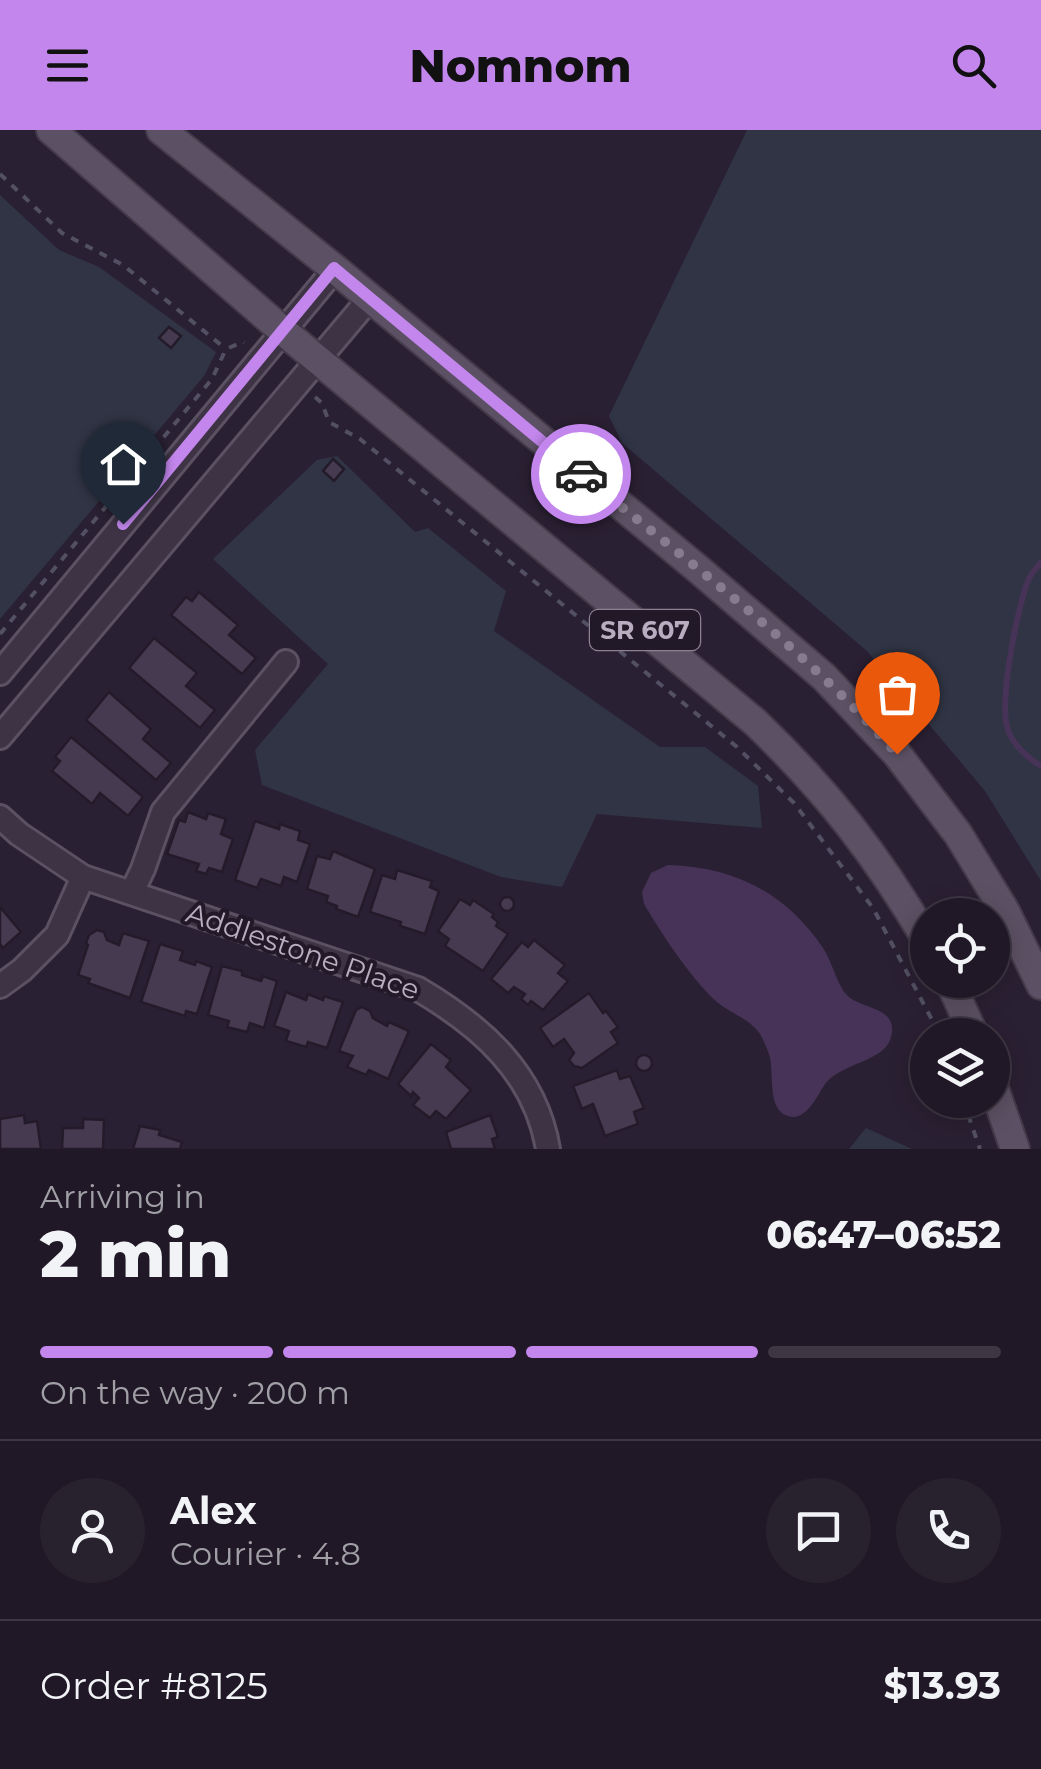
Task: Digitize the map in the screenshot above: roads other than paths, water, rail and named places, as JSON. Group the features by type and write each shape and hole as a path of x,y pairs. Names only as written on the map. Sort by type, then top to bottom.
{"main road":[{"name":"SR 607","path":"50,130 283,331 755,722 799,764 868,848 910,914"},
{"name":"SR 607","path":"161,130 781,638 864,716 958,834 1004,911 1041,985"},
{"path":"1004,1118 1014,1149"}],"street":[{"path":"0,673 334,268"},
{"path":"0,736 370,298"},
{"path":"132,892 163,812 286,662"},
{"name":"Addlestone Place","path":"0,816 19,834 83,877 418,989 452,1009 482,1032 508,1060 530,1096 548,1149"},
{"path":"0,986 57,935 83,877"}],"waterway":[{"path":"1041,562 1029,578 1019,613 1005,703 1009,733 1023,752 1041,766"}]}
